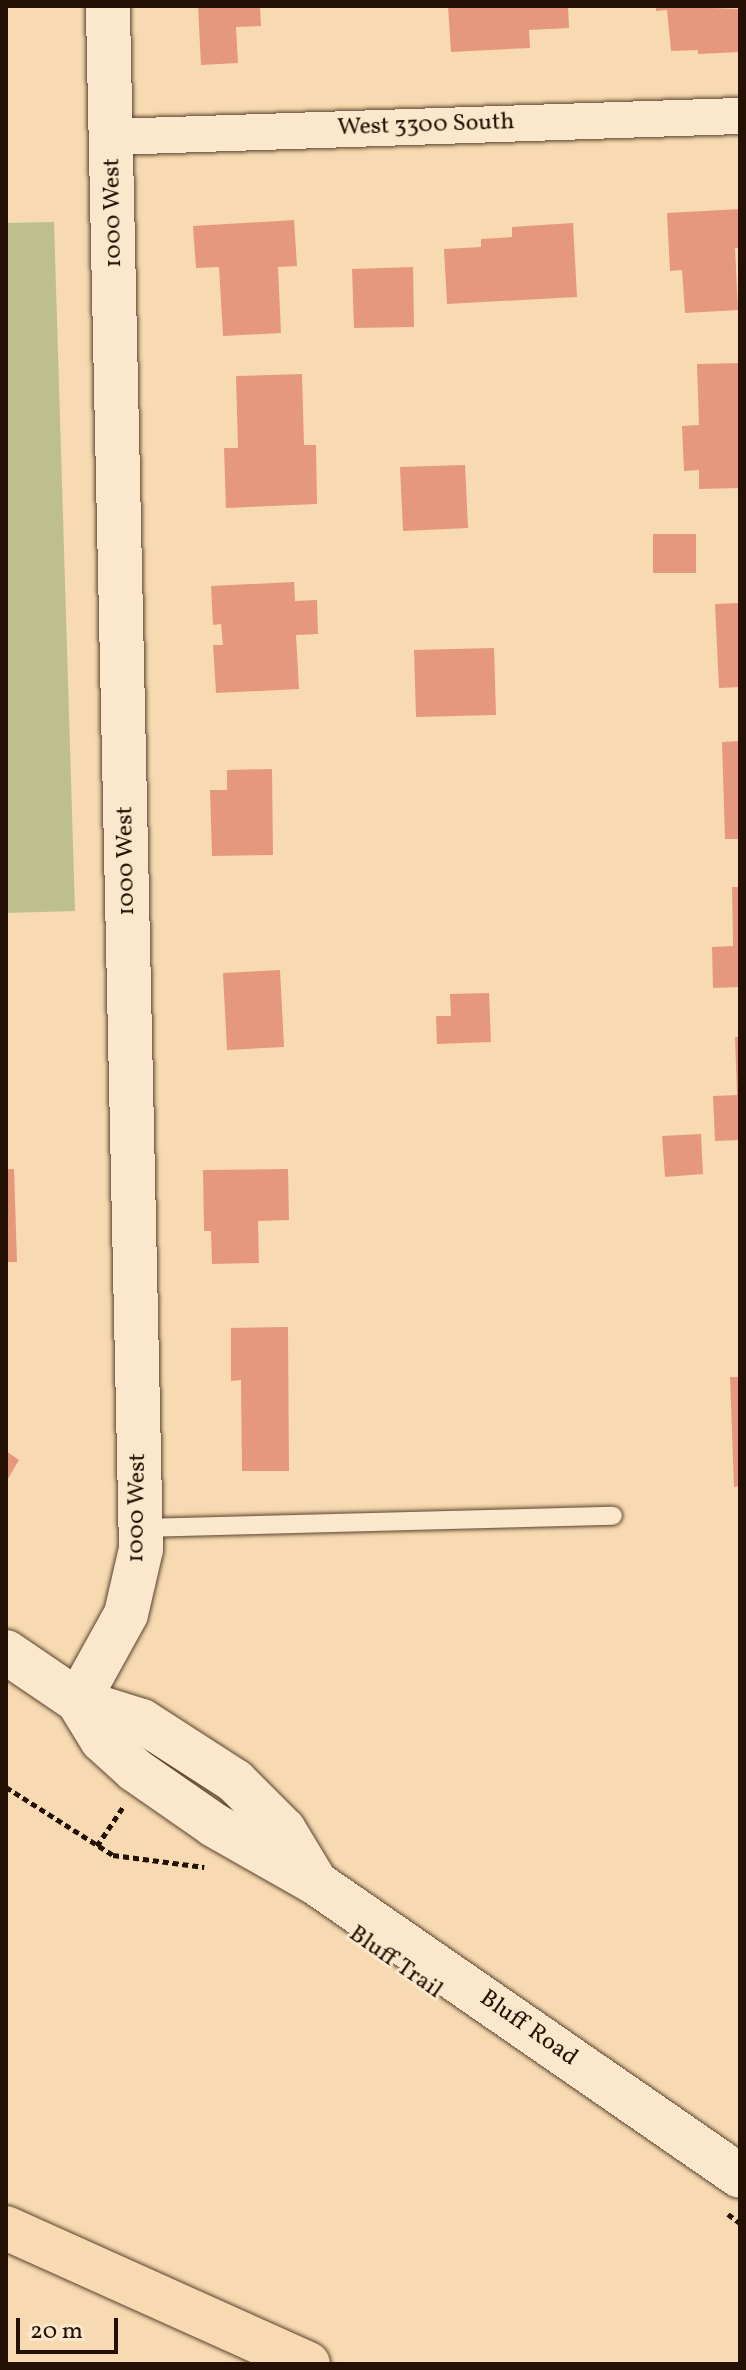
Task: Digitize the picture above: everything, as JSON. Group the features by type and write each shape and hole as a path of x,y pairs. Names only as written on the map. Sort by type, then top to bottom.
{"highway":[{"path":"6,2228 308,2364"}],"main road":[{"name":"1000 West","path":"78,1701 126,1614 139,1568 141,1528 108,6"},
{"name":"Bluff Road","path":"6,1652 78,1701 142,1721 235,1781 284,1830 316,1883 734,2195"}],"street":[{"name":"West 3300 South","path":"112,137 740,116"}],"lane":[{"path":"141,1528 613,1516"}],"path":[{"path":"6,1787 113,1855 213,1869"},
{"path":"734,2195 740,2223"}],"green space":[{"path":"54,222 75,911 6,913 6,223"}],"building":[{"path":"198,6 260,6 261,26 236,27 238,63 201,65"},
{"path":"448,6 568,6 569,28 529,30 530,48 451,52"},
{"path":"656,6 740,9 740,52 698,54 698,50 671,51 667,10 656,11"},
{"path":"740,209 740,248 735,248 738,310 685,313 682,270 670,271 667,213"},
{"path":"294,220 297,266 278,267 281,333 223,336 219,267 196,268 193,226"},
{"path":"573,223 577,297 447,304 444,249 481,247 481,239 512,237 512,227"},
{"path":"413,267 414,327 354,328 352,269"},
{"path":"740,363 740,488 699,489 699,470 684,471 682,426 699,425 697,364"},
{"path":"302,374 304,445 316,445 317,504 226,508 224,448 238,448 236,376"},
{"path":"465,465 468,528 403,531 400,467"},
{"path":"653,534 696,534 696,573 653,573"},
{"path":"294,582 295,601 317,600 318,634 296,635 299,689 216,693 213,645 223,645 221,624 213,625 211,586"},
{"path":"740,603 740,687 719,688 715,604"},
{"path":"494,648 496,715 416,717 414,650"},
{"path":"740,741 740,839 725,839 722,742"},
{"path":"272,769 273,855 212,856 210,790 227,790 227,770"},
{"path":"732,887 740,887 740,987 713,988 712,947 733,946"},
{"path":"280,970 284,1047 227,1050 223,973"},
{"path":"489,993 491,1042 437,1044 436,1016 451,1016 450,994"},
{"path":"735,1037 740,1037 740,1140 715,1141 713,1096 737,1095"},
{"path":"701,1134 703,1174 665,1177 662,1136"},
{"path":"6,1169 14,1169 17,1262 6,1262"},
{"path":"288,1169 289,1220 258,1221 259,1263 212,1264 211,1231 204,1231 203,1170"},
{"path":"288,1327 289,1471 242,1471 241,1380 231,1381 231,1328"},
{"path":"730,1377 740,1377 740,1486 734,1487"},
{"path":"6,1451 19,1460 6,1482"}]}
